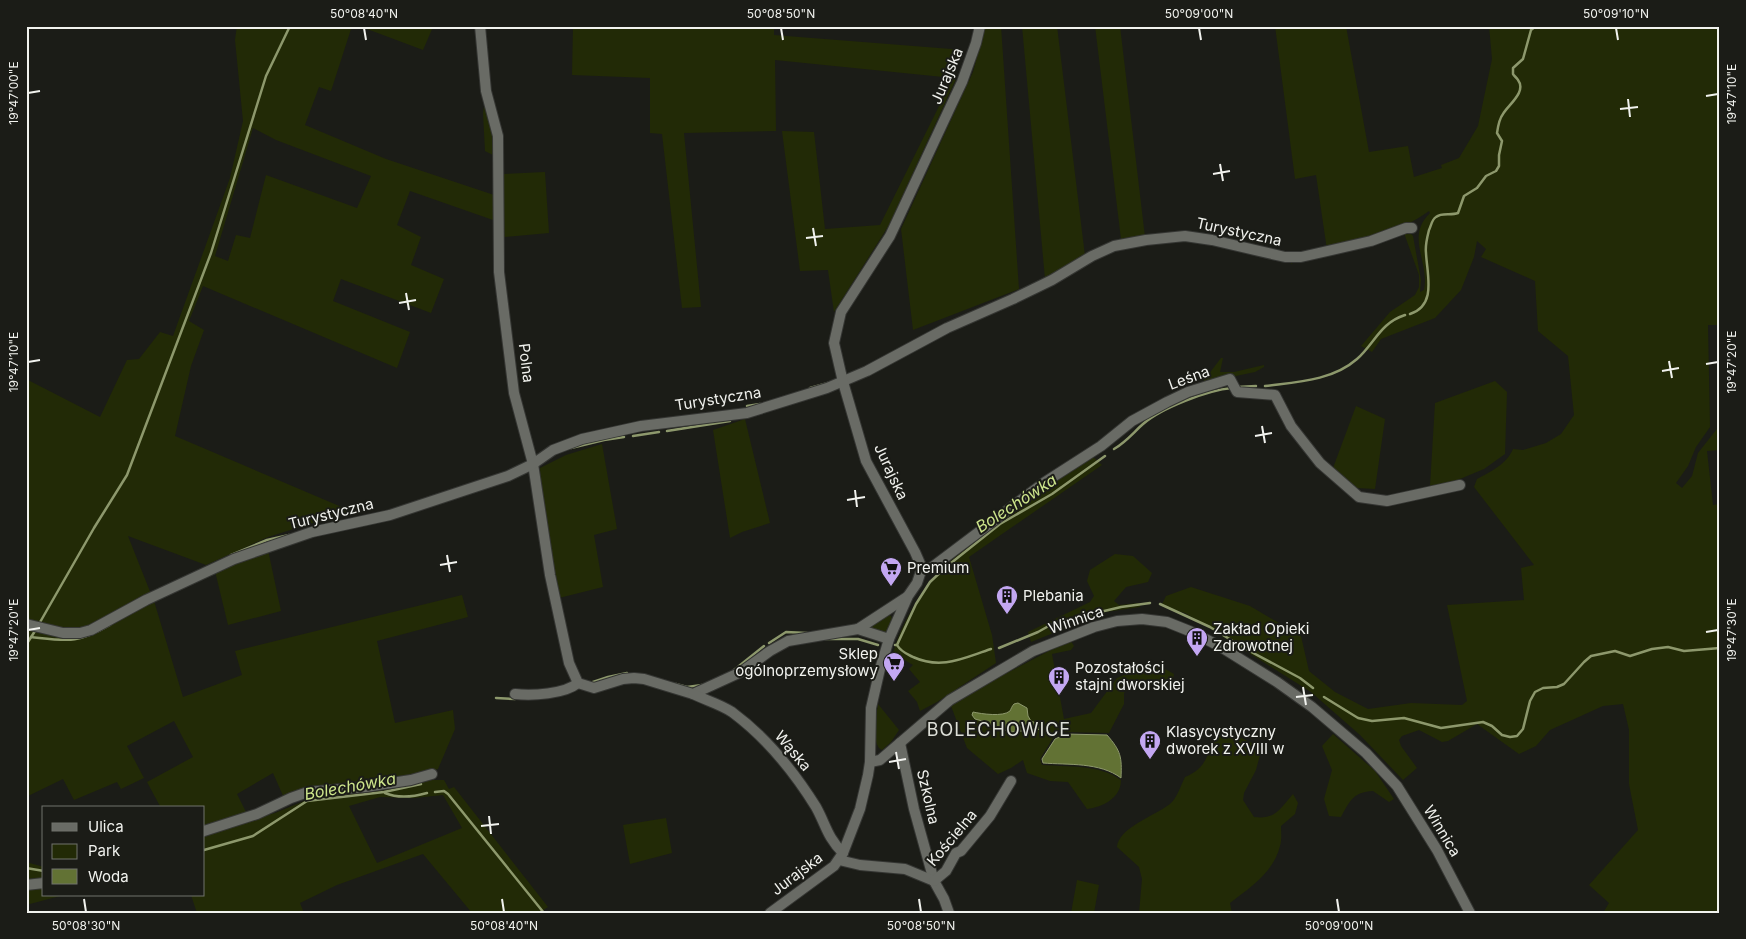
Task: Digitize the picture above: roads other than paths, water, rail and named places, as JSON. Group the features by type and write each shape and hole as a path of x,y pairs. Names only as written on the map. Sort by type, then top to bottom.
{"street":[{"name":"Polna","path":"480,26 486,91 498,136 499,272 514,393 533,464 550,575 569,663 578,683"},
{"name":"Jurajska","path":"770,913 834,866 841,857 861,804 870,762 870,708 889,639 908,596 917,583 922,568 866,461 843,382 834,343 840,312 890,236 962,82 980,26"},
{"name":"Turystyczna","path":"26,624 63,633 80,633 91,630 146,600 234,559 312,532 390,515 508,476 533,464 553,450 582,439 641,426 747,413 843,382 947,328 1052,280 1092,256 1114,246 1185,236 1212,240 1285,257 1302,257 1371,242 1406,228 1412,228"},
{"name":"Leśna","path":"922,568 931,568 1045,482 1101,446 1132,422 1198,388 1230,379 1237,392 1275,396 1290,426 1320,463 1359,497 1388,501 1460,485"},
{"path":"858,630 908,596"},
{"name":"Winnica","path":"870,762 880,760 950,700 1033,652 1094,627 1117,621 1142,619 1167,622 1221,647 1277,682 1312,707 1366,753 1396,786 1437,850 1470,913"},
{"path":"693,694 741,672 788,641 858,630 889,639"},
{"name":"Wąska","path":"578,683 594,688 622,679 634,678 693,694 730,711 773,746 817,809 829,838 841,857"},
{"path":"515,694 554,692 578,683"},
{"name":"Szkolna","path":"900,743 914,809 934,881 949,913"},
{"path":"205,831 252,816 308,792 383,784 432,774"},
{"name":"Kościelna","path":"841,857 860,865 905,869 934,881 946,871 956,853 961,850 990,816 1011,780"},
{"path":"26,885 42,883"}],"water":[{"path":"1018,703 1027,708 1031,721 1043,726 1043,729 1011,732 993,727 986,722 975,719 972,715 973,712 987,714 1007,713 1014,704"},
{"path":"1066,734 1107,735 1120,755 1121,778 1113,773 1094,767 1043,763 1042,759 1055,739"}],"waterway":[{"path":"39,624 127,475 211,253 266,76 290,26"},
{"name":"Bolechówka","path":"1410,314 1418,310 1424,304 1427,297 1426,244 1434,219 1441,215 1458,213 1464,196 1477,188 1486,176 1496,171 1499,166 1502,141 1497,133 1499,123 1505,110 1519,94 1520,89 1518,80 1513,74 1513,68 1523,59 1531,30 1536,26"},
{"name":"Bolechówka","path":"1265,386 1301,382 1336,372 1357,359 1389,323 1405,315"},
{"path":"810,388 828,383"},
{"name":"Bolechówka","path":"1237,387 1256,386"},
{"name":"Bolechówka","path":"1114,449 1143,424 1161,412 1198,396 1232,388"},
{"path":"747,406 760,404"},
{"path":"667,431 730,421"},
{"path":"633,436 659,432"},
{"path":"571,448 624,437"},
{"name":"Bolechówka","path":"895,645 897,645 916,604 930,582 946,567 1000,524 1052,494 1105,456"},
{"path":"231,555 267,540 289,535"},
{"path":"999,648 1038,632 1054,623 1121,607 1150,603"},
{"path":"1160,604 1210,627 1244,648 1300,678 1313,688"},
{"path":"31,637 72,640 89,635 110,625"},
{"path":"26,645 35,631"},
{"name":"Bolechówka","path":"769,643 786,632 807,633"},
{"name":"Bolechówka","path":"825,639 858,639 878,645"},
{"path":"897,645 902,651 913,657 924,661 943,663 991,649"},
{"name":"Bolechówka","path":"734,670 764,646"},
{"path":"1324,697 1358,718 1372,721 1404,718 1441,728 1483,722 1492,726 1502,735 1510,737 1517,736 1523,729 1530,701 1535,692 1543,688 1557,687 1564,684 1591,656 1615,651 1630,656 1652,649 1668,647 1684,651 1720,648"},
{"name":"Bolechówka","path":"590,683 627,673"},
{"name":"Bolechówka","path":"676,684 687,687 702,685"},
{"name":"Bolechówka","path":"496,698 515,699"},
{"name":"Bolechówka","path":"205,850 253,836 307,801 384,792 421,784"},
{"path":"435,792 444,791 448,794 544,913"},
{"path":"385,793 406,797 427,793"},
{"name":"Bolechówka","path":"26,868 42,871"}],"place":[{"name":"Premium","path":"891,587"},
{"name":"Plebania","path":"1007,615"},
{"name":"Zakład Opieki Zdrowotnej","path":"1197,657"},
{"name":"Sklep ogólnoprzemysłowy","path":"894,682"},
{"name":"Pozostałości stajni dworskiej","path":"1059,696"},
{"name":"Klasycystyczny dworek z XVIII w","path":"1150,760"}],"district":[{"name":"BOLECHOWICE","path":"999,730"}]}
